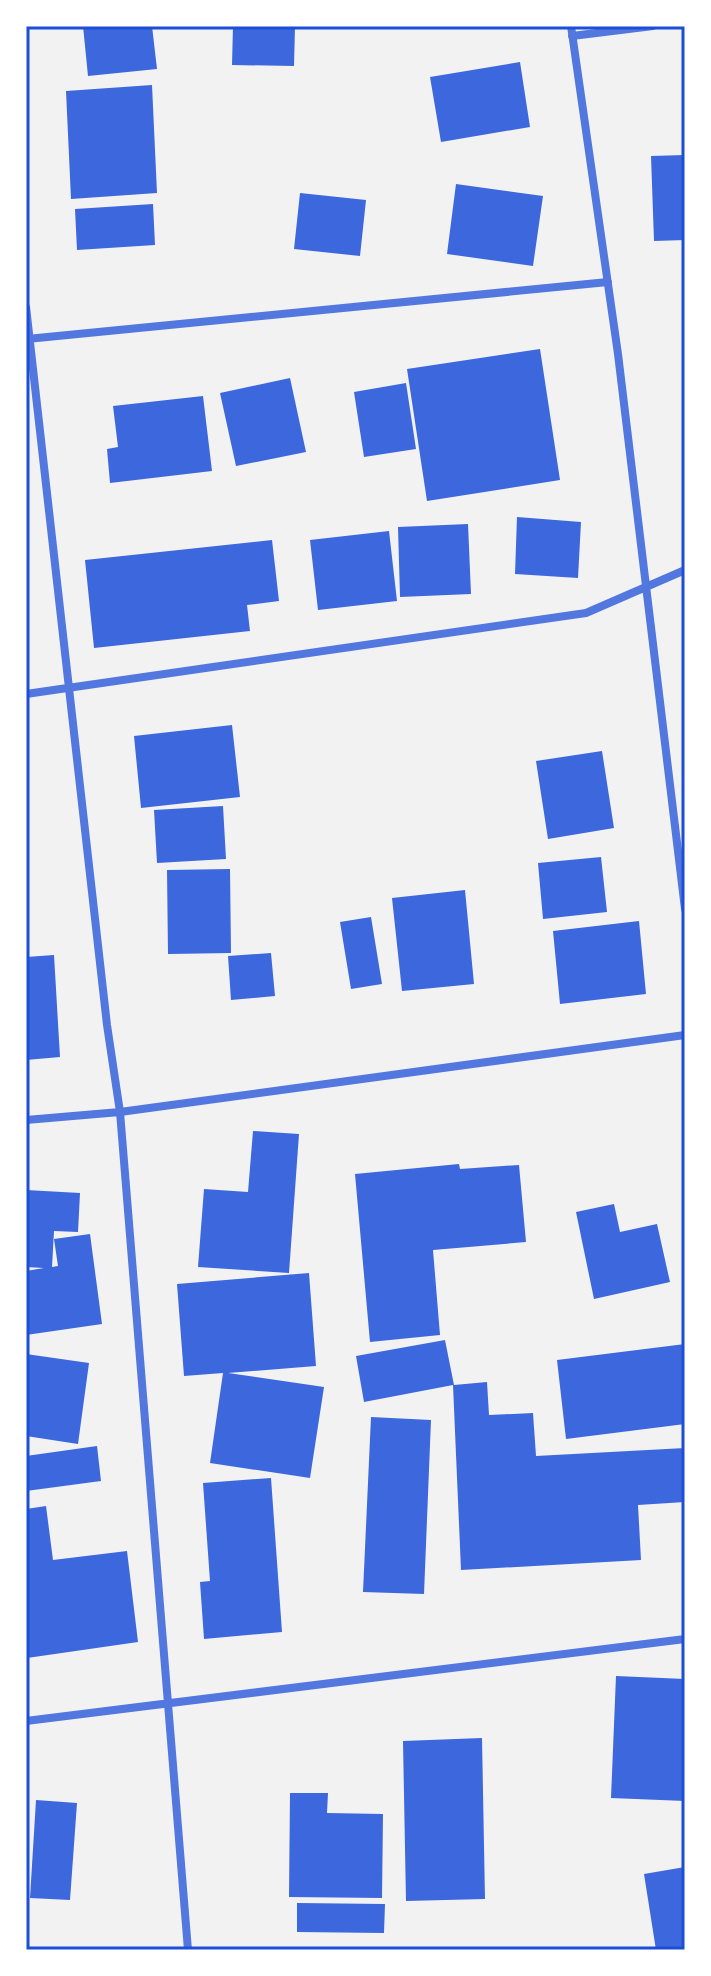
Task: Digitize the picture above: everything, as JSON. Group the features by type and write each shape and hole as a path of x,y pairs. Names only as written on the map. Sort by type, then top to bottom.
{"street":[{"path":"571,26 608,282 685,909"},
{"path":"572,36 653,26"},
{"path":"28,338 608,282"},
{"path":"26,307 120,1112 188,1950"},
{"path":"26,694 586,613 685,570"},
{"path":"26,1120 120,1112 685,1035"},
{"path":"26,1721 685,1639"}],"building":[{"path":"83,26 152,26 157,69 88,76"},
{"path":"233,26 295,26 294,66 232,65"},
{"path":"520,62 530,127 441,142 430,77"},
{"path":"152,85 157,193 71,199 66,91"},
{"path":"685,155 685,240 654,241 651,156"},
{"path":"456,184 543,196 533,266 447,254"},
{"path":"300,193 366,200 360,256 294,249"},
{"path":"153,204 155,245 77,250 75,209"},
{"path":"540,349 560,480 427,501 407,369"},
{"path":"290,378 306,452 236,466 220,393"},
{"path":"406,383 416,449 364,457 354,392"},
{"path":"203,396 212,471 110,483 107,449 118,447 113,406"},
{"path":"517,517 581,522 578,578 515,574"},
{"path":"468,524 471,594 400,597 398,527"},
{"path":"389,531 397,601 318,610 310,540"},
{"path":"272,540 279,601 247,605 250,631 94,648 85,560"},
{"path":"232,725 240,797 141,808 134,736"},
{"path":"602,751 614,828 548,839 536,761"},
{"path":"223,806 226,859 157,863 154,810"},
{"path":"601,857 607,912 543,919 538,863"},
{"path":"230,869 231,953 168,954 167,870"},
{"path":"465,890 474,984 402,991 392,898"},
{"path":"371,917 382,984 351,989 340,922"},
{"path":"639,921 646,994 560,1004 553,931"},
{"path":"271,953 275,996 231,1000 228,956"},
{"path":"54,955 60,1057 26,1060 26,957"},
{"path":"253,1131 299,1134 289,1273 198,1267 204,1189 248,1192"},
{"path":"459,1164 460,1169 519,1165 526,1242 433,1250 440,1335 370,1342 355,1174"},
{"path":"26,1190 80,1193 78,1232 54,1231 52,1267 58,1266 54,1239 90,1234 102,1324 26,1335 26,1271 44,1268 26,1267"},
{"path":"614,1204 620,1232 657,1224 670,1282 594,1299 576,1212"},
{"path":"309,1273 316,1366 228,1373 324,1387 310,1478 210,1463 223,1373 184,1376 177,1284"},
{"path":"445,1340 454,1385 487,1382 489,1415 533,1413 536,1456 685,1448 685,1502 638,1505 641,1560 461,1570 453,1385 364,1402 356,1356"},
{"path":"685,1344 685,1424 566,1439 557,1360"},
{"path":"26,1354 89,1363 78,1444 26,1436"},
{"path":"371,1417 431,1420 424,1594 363,1592"},
{"path":"97,1446 101,1481 26,1491 26,1456"},
{"path":"271,1478 282,1632 204,1639 200,1582 210,1581 203,1483"},
{"path":"46,1506 53,1560 127,1551 138,1642 27,1658 26,1509"},
{"path":"616,1676 685,1679 685,1801 611,1798"},
{"path":"482,1738 485,1899 406,1901 403,1741"},
{"path":"290,1793 328,1793 327,1813 383,1814 382,1898 289,1897"},
{"path":"36,1800 77,1803 70,1900 30,1898"},
{"path":"685,1867 685,1950 656,1950 644,1874"},
{"path":"297,1903 385,1904 384,1933 297,1932"}]}
